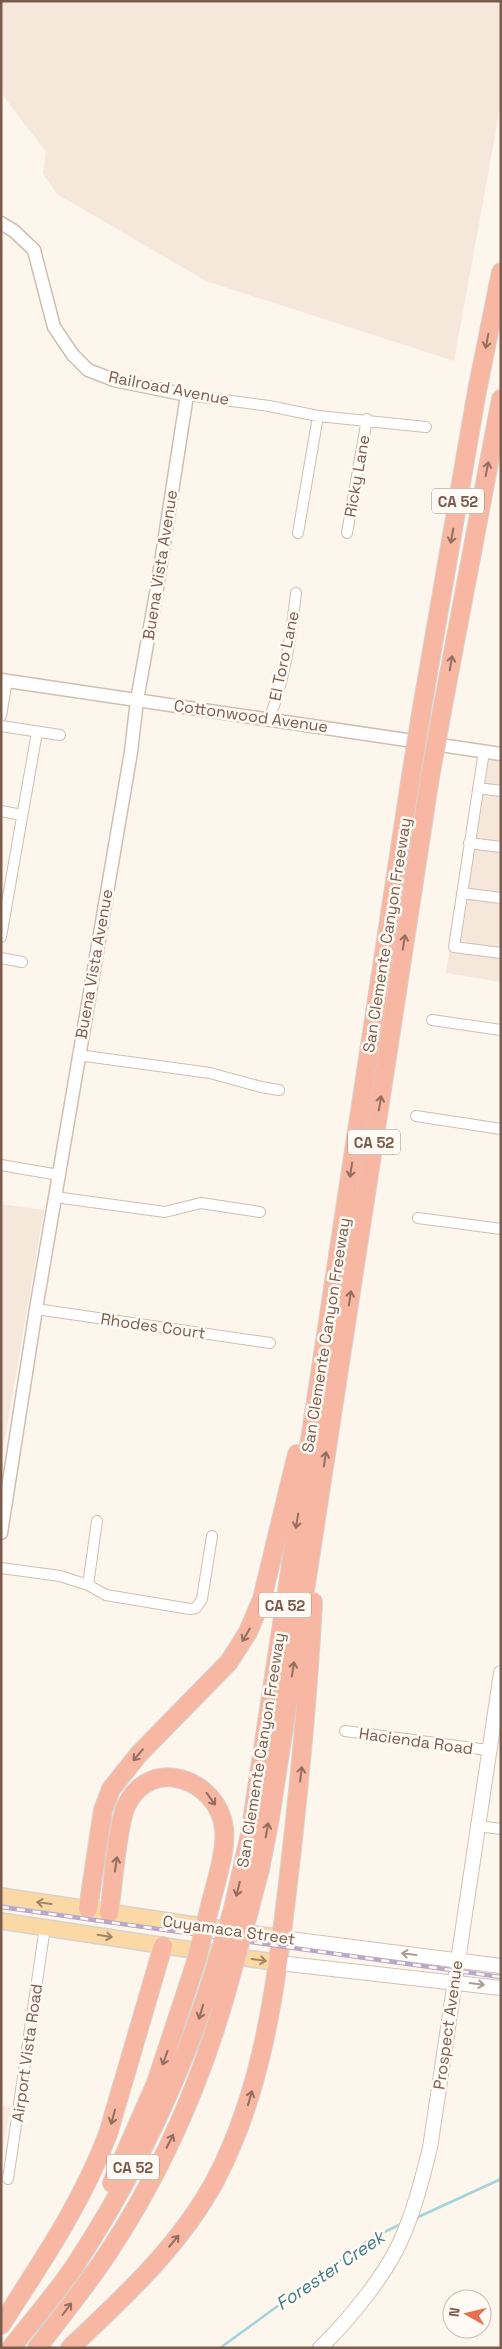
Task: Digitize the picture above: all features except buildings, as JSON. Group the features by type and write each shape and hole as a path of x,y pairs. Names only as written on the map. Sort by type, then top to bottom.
{"highway":[{"name":"San Clemente Canyon Freeway","path":"241,1910 250,1834 411,776 476,401 501,272"},
{"name":"San Clemente Canyon Freeway","path":"37,2348 109,2251 154,2172 175,2130 196,2080 224,1967 241,1910 260,1869 270,1818 430,777 501,399"},
{"path":"88,1909 103,1810 111,1789 139,1754 228,1662 248,1632 262,1599 309,1408 331,1300"},
{"path":"70,2348 135,2286 177,2237 216,2179 248,2104 264,2044 282,1938 304,1747 318,1507"},
{"path":"11,2348 79,2243 111,2185 156,2083 196,1962 210,1906 225,1829 221,1814 206,1793 197,1785 184,1779 170,1777 158,1779 146,1784 127,1804 121,1824 109,1912"},
{"path":"1,2325 63,2228 97,2163 108,2134 163,1946"},
{"name":"San Clemente Canyon Freeway","path":"11,2348 73,2268 113,2204 148,2140 224,1967"}],"main road":[{"name":"Prospect Avenue","path":"320,2348 351,2315 386,2265 403,2235 419,2191 430,2148 477,1826 493,1742 501,1673"},
{"name":"Cuyamaca Street","path":"1,1896 282,1938 501,1966"},
{"name":"Cuyamaca Street","path":"1,1921 279,1962 501,1988"}],"street":[{"name":"Railroad Avenue","path":"1,223 14,231 34,250 54,327 73,355 88,370 114,380 187,395 269,406 318,416 367,419 426,427"},
{"name":"Buena Vista Avenue","path":"1,1533 78,1055 131,752 137,700 157,588 187,395"},
{"path":"298,533 318,416"},
{"name":"Ricky Lane","path":"347,533 367,419"},
{"name":"El Toro Lane","path":"269,719 276,701 290,636 296,593"},
{"path":"1,716 4,680"},
{"name":"Cottonwood Avenue","path":"4,680 501,754"},
{"path":"1,726 60,735"},
{"path":"1,937 37,732"},
{"path":"484,751 454,948 501,954"},
{"path":"478,788 501,791"},
{"path":"1,811 22,815"},
{"path":"469,843 501,847"},
{"path":"462,893 501,898"},
{"path":"1,958 22,962"},
{"path":"432,1020 501,1030"},
{"path":"78,1055 210,1073 279,1090"},
{"path":"416,1116 501,1128"},
{"path":"1,1165 59,1175"},
{"path":"55,1197 165,1212 201,1203 260,1212"},
{"path":"418,1218 501,1229"},
{"name":"Rhodes Court","path":"36,1309 270,1343"},
{"path":"88,1585 97,1521"},
{"path":"1,1568 60,1576 88,1585 106,1595 190,1609 196,1608 202,1599 212,1536"},
{"name":"Hacienda Road","path":"345,1731 493,1742"},
{"path":"477,1826 501,1829"},
{"name":"Airport Vista Road","path":"8,2179 45,1927"}],"shaded area":[{"path":"1,1 499,1 501,7 501,103 454,361 206,281 57,194 43,174 46,152 1,93"},
{"path":"479,756 501,760 501,982 446,973"},
{"path":"1,1204 44,1210 1,1462"},
{"path":"1,2106 10,2107 1,2162"}],"waterway":[{"name":"Forester Creek","path":"416,2218 501,2179"},
{"name":"Forester Creek","path":"220,2348 370,2239 401,2224"}],"railway":[{"path":"1,1907 501,1977"}]}
